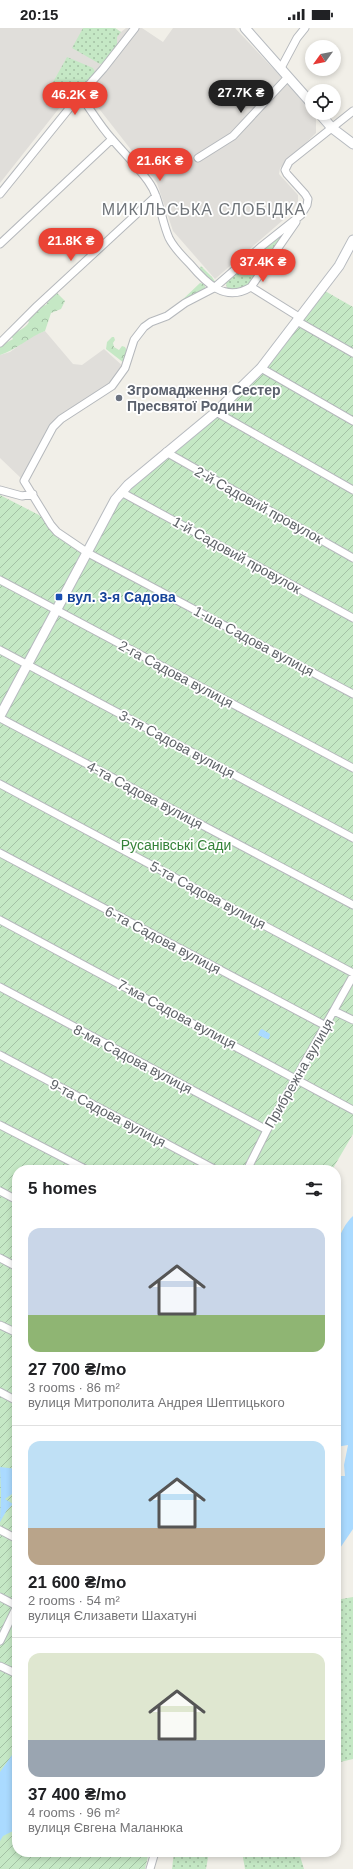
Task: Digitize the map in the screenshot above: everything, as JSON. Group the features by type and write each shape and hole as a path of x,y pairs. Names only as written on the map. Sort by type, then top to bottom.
{"main road":[{"path":"245,28 305,96"},
{"path":"325,120 332,128 353,144"},
{"path":"0,717 115,500 121,492 166,452 216,412 261,368 339,266 353,240"}],"street":[{"path":"0,194 135,28"},
{"path":"280,68 297,38 305,28"},
{"path":"198,158 233,136 288,77"},
{"path":"80,95 112,139 148,181 156,196 169,237 176,249 201,278 214,288 238,293 251,287 307,205 308,200 305,194 285,170 288,162 353,111"},
{"path":"0,244 112,139"},
{"path":"0,343 37,306 156,196"},
{"path":"214,288 262,246 301,215"},
{"path":"251,287 298,319 353,353"},
{"name":"1-ша Садова вулиця","path":"214,288 185,304 164,318 151,322 144,327 134,340 125,368 112,386 61,419 53,427 24,481 54,528 88,553 353,694"},
{"path":"261,368 353,421"},
{"path":"216,412 353,490"},
{"name":"2-й Садовий провулок","path":"166,452 353,558"},
{"path":"0,490 22,496 33,494"},
{"name":"1-й Садовий провулок","path":"121,492 353,618"},
{"name":"2-га Садова вулиця","path":"0,580 353,768"},
{"name":"3-тя Садова вулиця","path":"0,650 353,838"},
{"name":"4-та Садова вулиця","path":"0,717 353,906"},
{"name":"5-та Садова вулиця","path":"0,784 353,973"},
{"name":"6-та Садова вулиця","path":"0,853 326,1026"},
{"name":"7-ма Садова вулиця","path":"0,920 297,1078 353,1110"},
{"name":"Прибрежна вулиця","path":"250,1165 267,1130 353,976"},
{"name":"8-ма Садова вулиця","path":"0,987 267,1130"},
{"path":"334,1011 353,1020"},
{"name":"9-та Садова вулиця","path":"0,1055 207,1165"},
{"path":"0,1125 77,1165"},
{"path":"0,1191 12,1197"},
{"path":"0,1258 12,1264"},
{"path":"0,1324 12,1330"},
{"path":"0,1392 12,1398"},
{"path":"0,1530 12,1536"},
{"path":"0,1597 12,1603"},
{"path":"0,1640 12,1616"},
{"path":"0,1666 12,1672"},
{"path":"150,1869 154,1857"}],"shaded area":[{"path":"0,28 115,28 121,32 126,28 142,28 163,42 173,28 235,28 305,103 305,120 316,120 316,133 280,168 279,174 298,195 298,202 290,214 215,279 173,231 157,183 79,83 0,183"},
{"path":"45,331 73,364 82,365 104,349 125,368 112,386 61,419 24,481 0,458 0,355 10,352 32,336"}],"green space":[{"path":"83,28 115,28 121,32 117,37 117,47 104,63 100,64 72,48"},
{"path":"67,57 93,68 95,72 64,107 53,101 47,93"},
{"path":"292,226 249,285 233,290 227,288 226,283 229,278"},
{"path":"201,266 216,283 212,284 201,274 199,269"},
{"path":"200,283 204,284 206,289 182,303 180,302"},
{"name":"Русанівські Сади","path":"325,291 353,307 353,1134 335,1165 12,1165 12,1857 148,1857 145,1869 0,1869 0,495 39,515 60,537 91,556 121,496 219,412"},
{"path":"57,293 65,301 61,309 51,313 45,331 12,350 0,355 0,346 13,339 11,336 29,322 27,319 40,306 46,305 52,295"},
{"path":"114,337 115,340 113,343 114,347 119,350 122,346 125,347 127,351 124,363 106,349 107,342"},
{"path":"353,1597 353,1759 341,1762 341,1599"},
{"path":"173,1857 208,1857 206,1869 172,1869"},
{"path":"243,1857 300,1857 304,1869 245,1869"}],"sand":[{"path":"344,1227 341,1236 341,1229"}],"water":[{"path":"262,1029 270,1034 269,1039 258,1035"},
{"path":"353,1216 353,1529 341,1547 341,1476 345,1476 344,1465 348,1445 341,1446 341,1233"},
{"path":"0,1467 12,1468 12,1494 5,1499 12,1503 12,1505 7,1510 0,1522"},
{"path":"12,1755 12,1832 3,1836 0,1841 0,1772"}],"place":[{"name":"Згромадження Сестер Пресвятої Родини","path":"119,398"},
{"name":"вул. 3-я Садова","path":"59,597"}],"district":[{"name":"МИКІЛЬСЬКА СЛОБІДКА","path":"204,209"}]}
